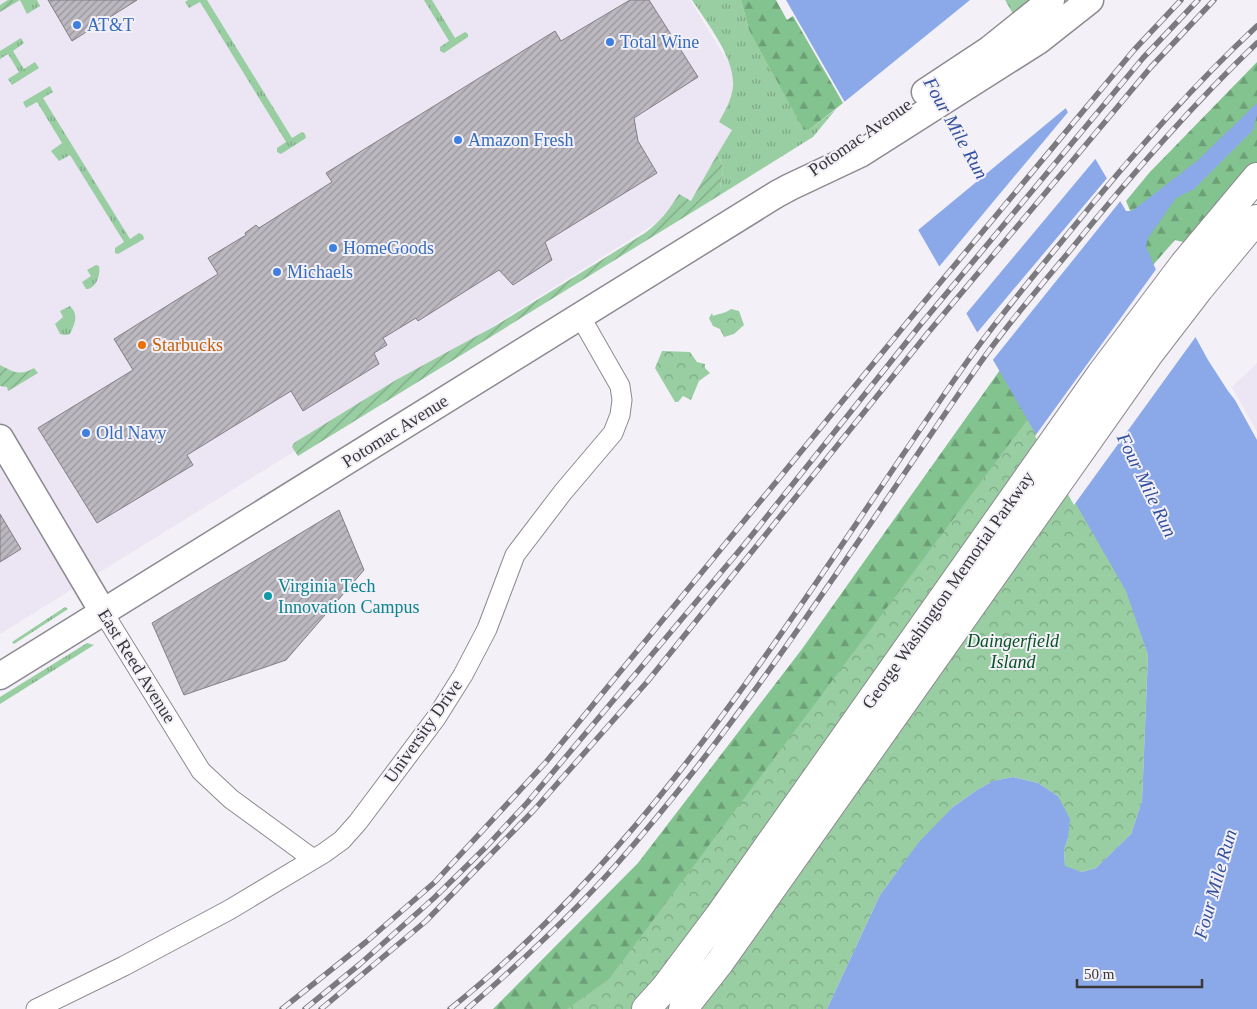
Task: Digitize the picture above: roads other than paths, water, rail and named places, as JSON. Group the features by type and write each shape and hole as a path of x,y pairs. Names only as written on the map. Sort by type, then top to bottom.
{"highway":[{"name":"George Washington Memorial Parkway","path":"646,1009 665,988 719,916 1100,374 1184,264 1257,177"},
{"name":"George Washington Memorial Parkway","path":"683,1009 720,962 1149,354 1199,289 1257,219"}],"street":[{"name":"Potomac Avenue","path":"1032,30 1051,0"},
{"name":"Potomac Avenue","path":"0,676 856,146 939,83 990,49 1090,0"},
{"name":"University Drive","path":"36,1009 124,966 229,910 342,840 358,822 436,718 463,675 487,629 515,556 563,492 613,433 620,415 622,400 620,386 580,316"},
{"name":"East Reed Avenue","path":"0,438 103,612 201,771 231,798 313,859"}],"water":[{"name":"Four Mile Run","path":"786,0 1002,0 1126,211 1132,211 1198,160 1257,103 1257,115 1253,130 1194,189 1176,198 1148,238 1146,246 1158,275 1178,305 1208,360 1235,400 1257,440 1257,1009 827,1009 880,895 919,842 953,807 977,790 993,781 1013,777 1038,783 1058,796 1070,819 1068,838 1064,850 1065,866 1082,872 1096,868 1131,834 1142,801 1148,655 1126,591"}],"railway":[{"path":"282,1009 366,942 435,882 546,762 914,314 1134,50 1181,0"},
{"path":"305,1009 360,964 434,898 527,803 744,545 921,324 1143,58 1198,0"},
{"path":"321,1009 426,921 534,810 647,682 927,334 1151,67 1214,0"},
{"path":"450,1009 528,941 599,867 666,788 729,706 789,622 964,366 1001,316 1158,127 1206,75 1257,26"},
{"path":"467,1009 581,903 666,806 713,746 804,621 999,337 1159,145 1257,43"}],"place":[{"name":"AT&T","path":"77,25"},
{"name":"Total Wine","path":"610,42"},
{"name":"Amazon Fresh","path":"458,140"},
{"name":"HomeGoods","path":"333,248"},
{"name":"Michaels","path":"277,272"},
{"name":"Starbucks","path":"142,345"},
{"name":"Old Navy","path":"86,433"},
{"name":"Virginia Tech Innovation Campus","path":"268,596"}],"park label":[{"name":"Daingerfield Island","path":"1013,651"}]}
